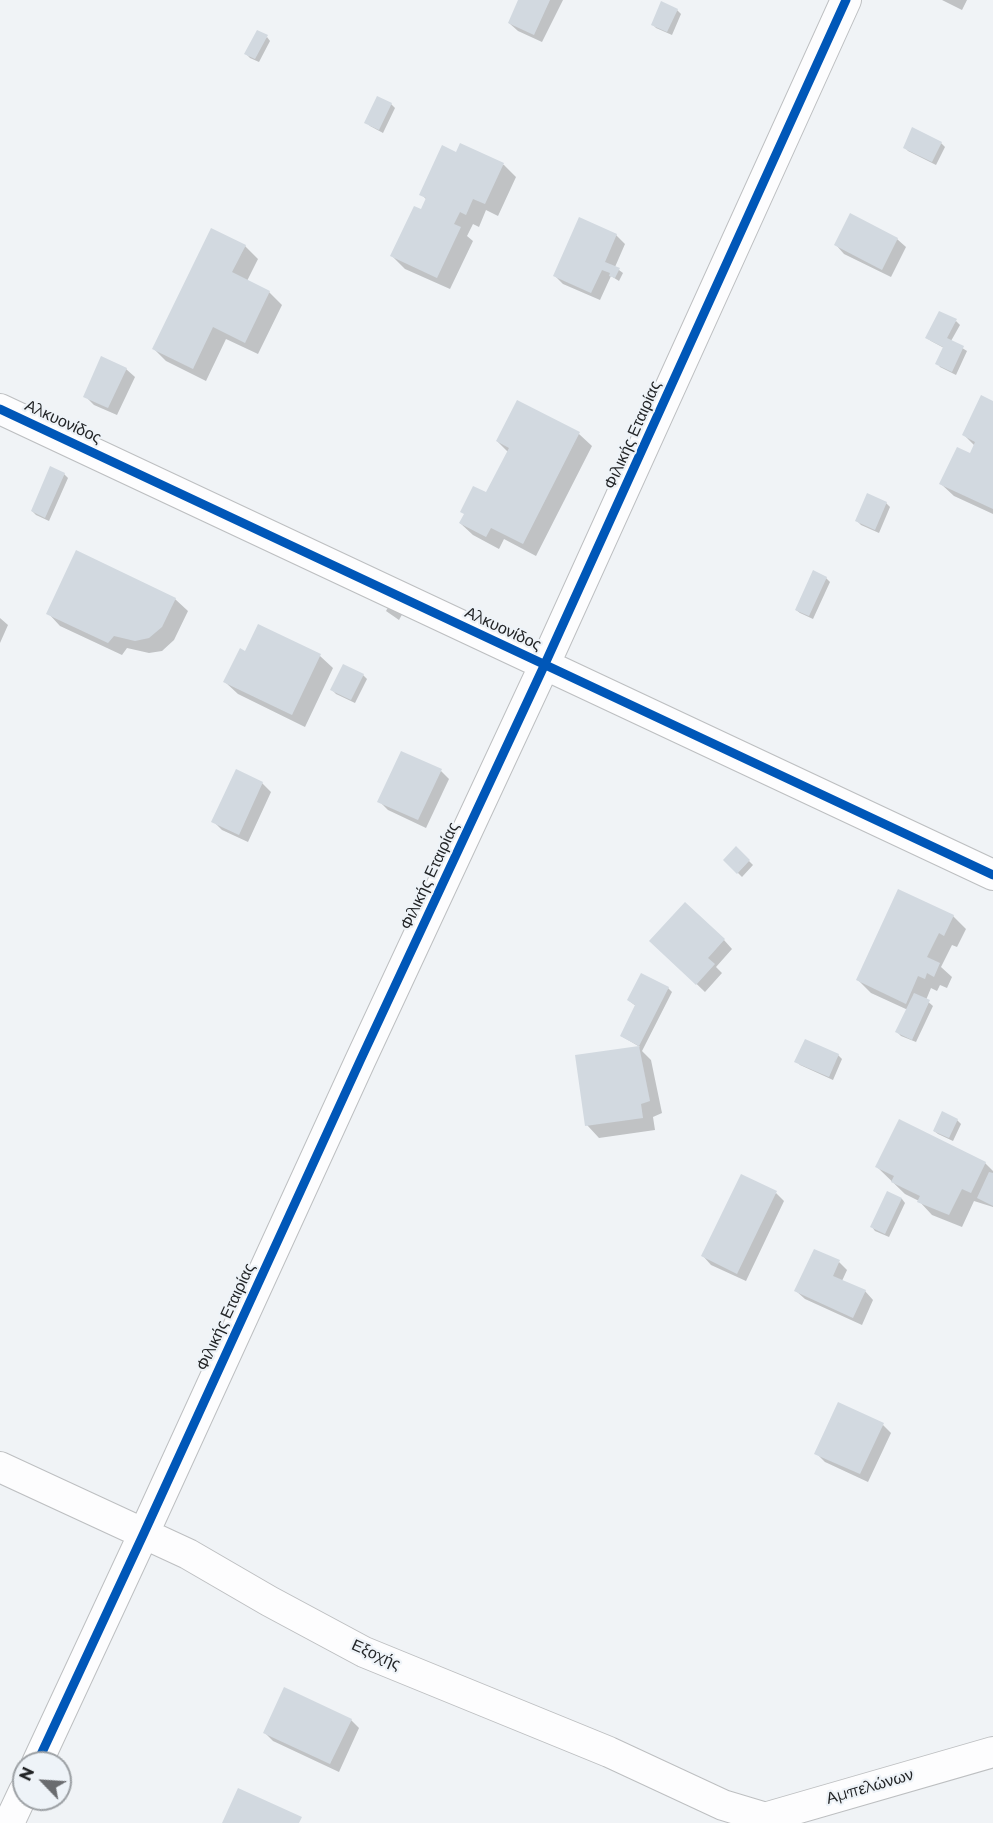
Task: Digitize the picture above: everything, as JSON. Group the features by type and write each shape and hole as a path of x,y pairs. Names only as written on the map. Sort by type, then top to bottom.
{"street":[{"name":"Φιλικής Εταιρίας","path":"43,1751 544,666 846,0"},
{"name":"Αλκυονίδος","path":"0,409 993,875"},
{"name":"Εξοχής","path":"0,1467 188,1554 364,1652 609,1752 755,1820"},
{"name":"Αμπελώνων","path":"755,1820 993,1752"}],"building":[{"path":"518,0 550,0 534,35 508,23"},
{"path":"661,1 678,9 667,32 651,25"},
{"path":"257,30 268,35 255,59 244,54"},
{"path":"377,96 392,103 379,130 364,123"},
{"path":"912,127 942,142 932,162 903,148"},
{"path":"460,143 504,163 485,204 473,199 466,215 460,212 454,224 461,227 437,278 390,256 414,206 421,209 426,198 419,195 442,145 456,152"},
{"path":"850,213 898,238 882,270 834,245"},
{"path":"579,217 617,234 605,262 620,268 615,278 602,270 591,293 553,276"},
{"path":"211,228 246,245 232,272 270,291 245,343 213,327 193,369 152,349"},
{"path":"939,311 957,319 947,338 964,346 952,372 935,364 943,347 925,338"},
{"path":"101,356 127,368 108,408 83,397"},
{"path":"981,395 993,401 993,509 939,484 957,447 970,453 975,442 962,435"},
{"path":"517,400 580,432 523,544 491,528 486,537 459,523 464,514 460,512 473,486 486,492 509,448 496,441"},
{"path":"50,466 65,473 45,518 31,511"},
{"path":"867,493 887,502 875,530 855,521"},
{"path":"76,550 176,598 162,627 149,638 135,641 114,636 108,643 46,614"},
{"path":"813,570 827,577 809,616 795,610"},
{"path":"258,624 321,654 292,715 223,682 240,648 245,651"},
{"path":"343,664 364,674 351,700 330,690"},
{"path":"401,751 442,769 418,820 377,802"},
{"path":"236,769 263,782 239,835 211,822"},
{"path":"736,846 750,860 737,874 723,860"},
{"path":"898,889 954,915 944,936 939,933 927,957 940,963 934,977 927,973 925,979 918,976 906,1004 856,980"},
{"path":"685,902 725,939 708,958 715,964 696,985 649,941"},
{"path":"641,973 669,987 639,1046 620,1036 635,1005 627,1000"},
{"path":"914,993 930,1000 912,1040 895,1032"},
{"path":"805,1039 839,1054 829,1077 794,1062"},
{"path":"639,1046 650,1101 641,1104 643,1118 585,1126 575,1055"},
{"path":"942,1111 958,1119 949,1138 933,1131"},
{"path":"899,1119 986,1162 971,1193 962,1189 949,1215 917,1202 920,1196 891,1182 894,1176 875,1167"},
{"path":"989,1172 993,1173 993,1206 977,1198"},
{"path":"741,1174 777,1191 737,1274 701,1256"},
{"path":"887,1191 902,1198 885,1234 870,1227"},
{"path":"814,1249 840,1260 833,1276 866,1290 853,1318 794,1291"},
{"path":"838,1402 884,1423 860,1474 814,1454"},
{"path":"284,1687 352,1719 330,1764 263,1733"},
{"path":"238,1788 302,1817 299,1823 222,1823"}],"cycle path":[{"path":"43,1751 544,666 846,0"},
{"path":"0,409 993,875"}]}
